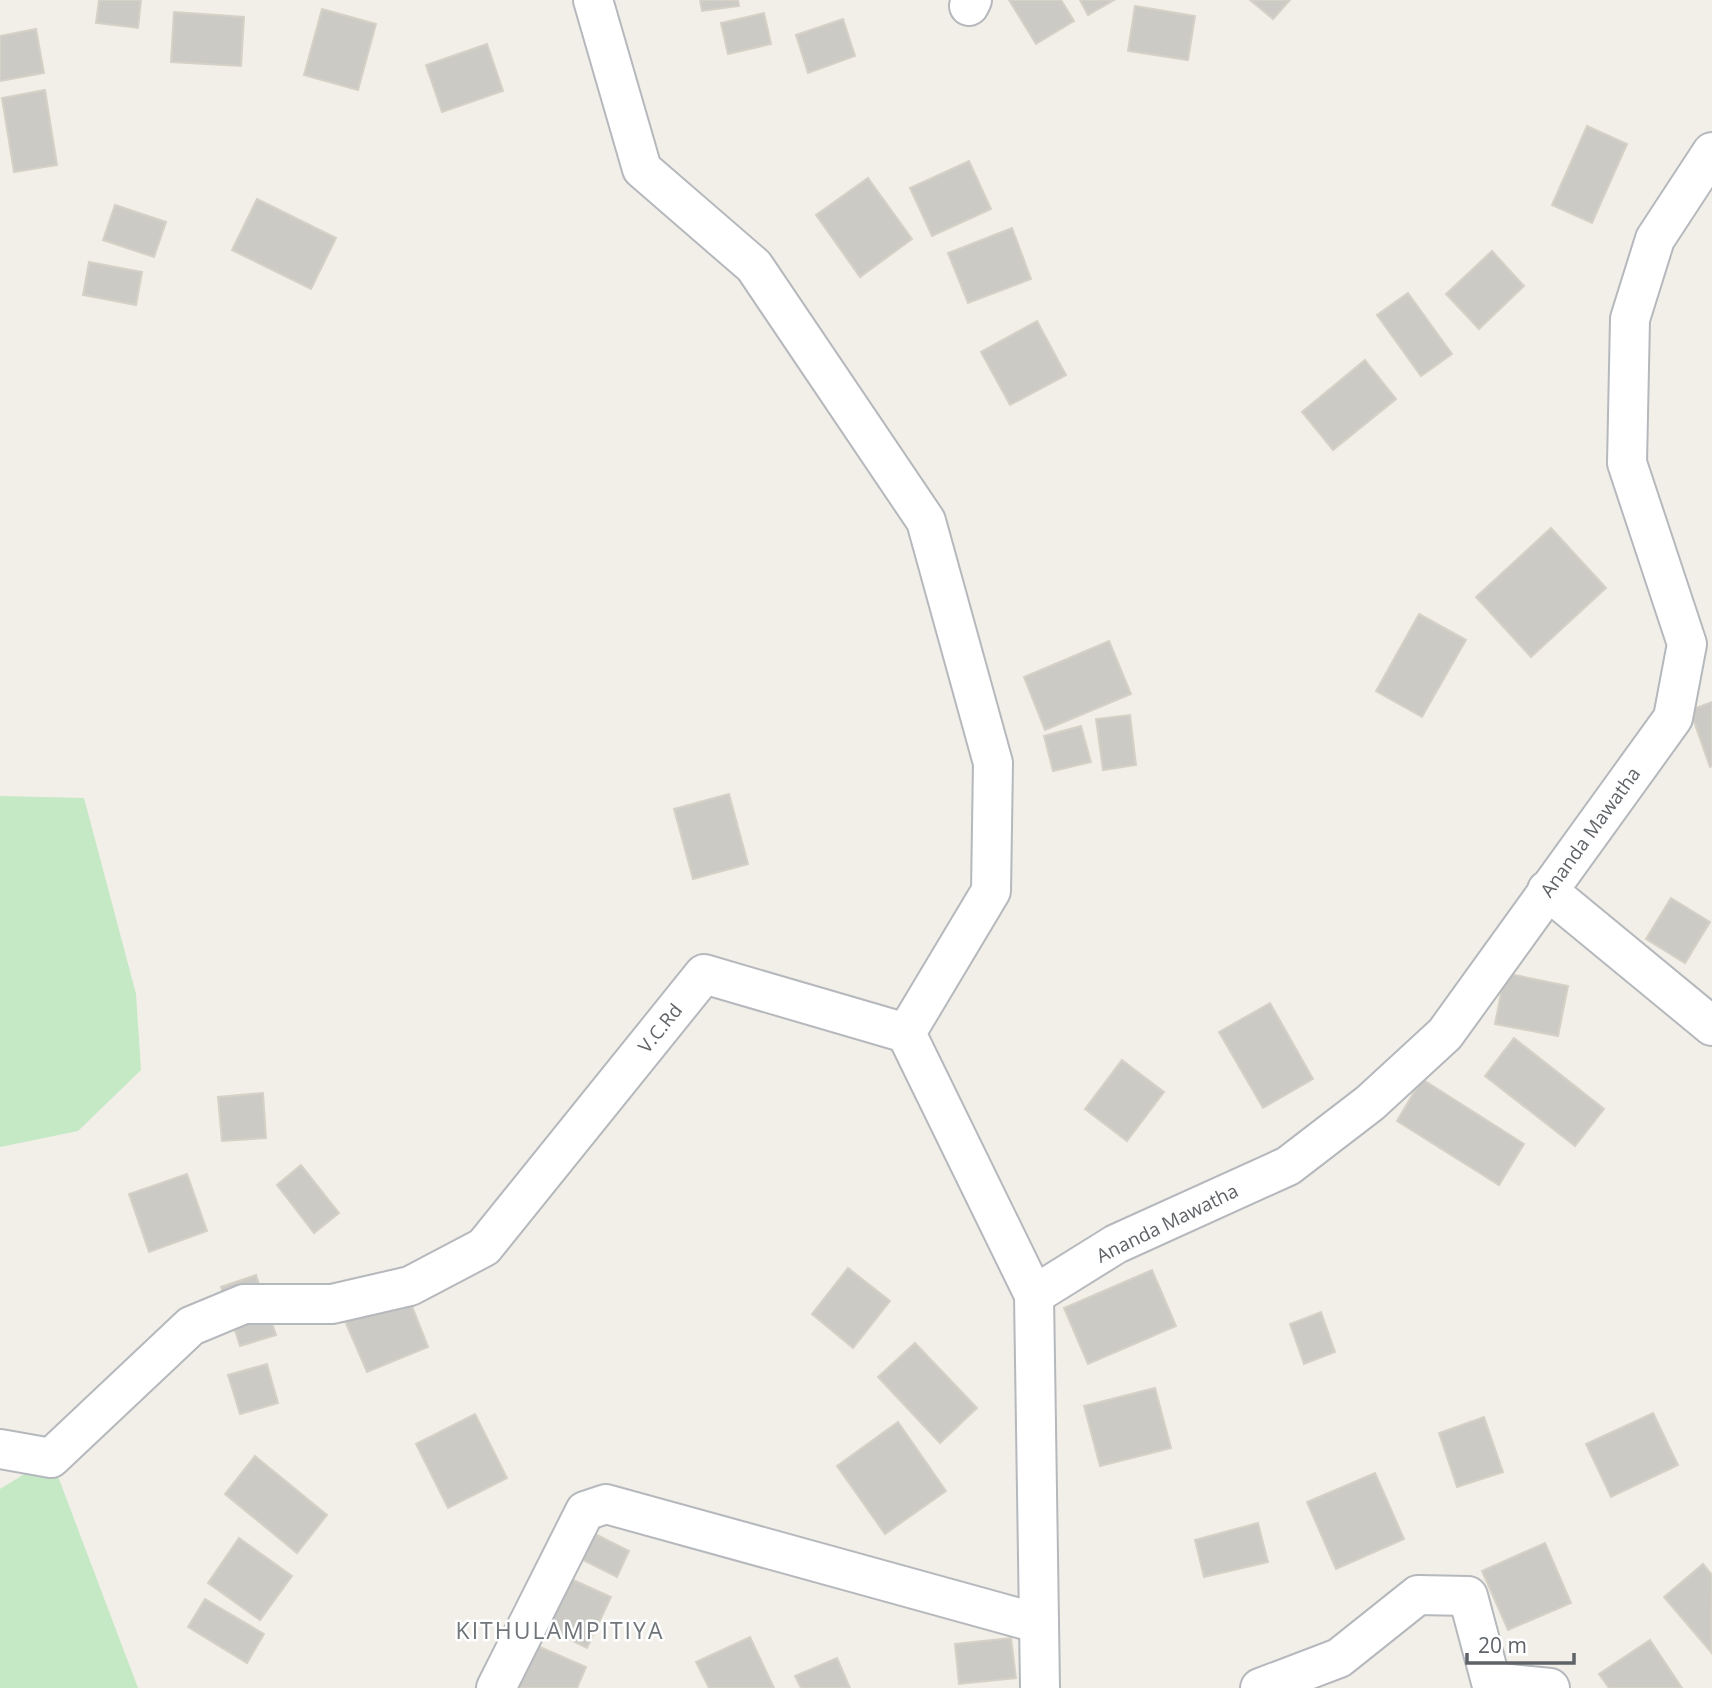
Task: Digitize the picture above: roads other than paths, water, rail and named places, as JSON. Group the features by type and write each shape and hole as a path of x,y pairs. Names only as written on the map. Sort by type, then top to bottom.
{"street":[{"path":"593,0 642,169 754,266 926,521 993,763 991,891 906,1033 1034,1295 1040,1688"},
{"name":"Ananda Mawatha","path":"1034,1295 1116,1244 1288,1166 1370,1103 1445,1034 1673,718 1699,656 1628,463 1630,318 1655,239 1712,152"},
{"path":"1547,890 1712,1026"},
{"name":"V.C.Rd","path":"0,1449 51,1458 191,1326 244,1304 332,1304 410,1286 484,1247 704,974 906,1033"},
{"path":"496,1688 585,1511 606,1504 1037,1623"},
{"path":"1260,1688 1339,1658 1418,1595 1468,1596 1491,1682 1550,1688"}],"district":[{"name":"KITHULAMPITIYA","path":"560,1630"}]}
